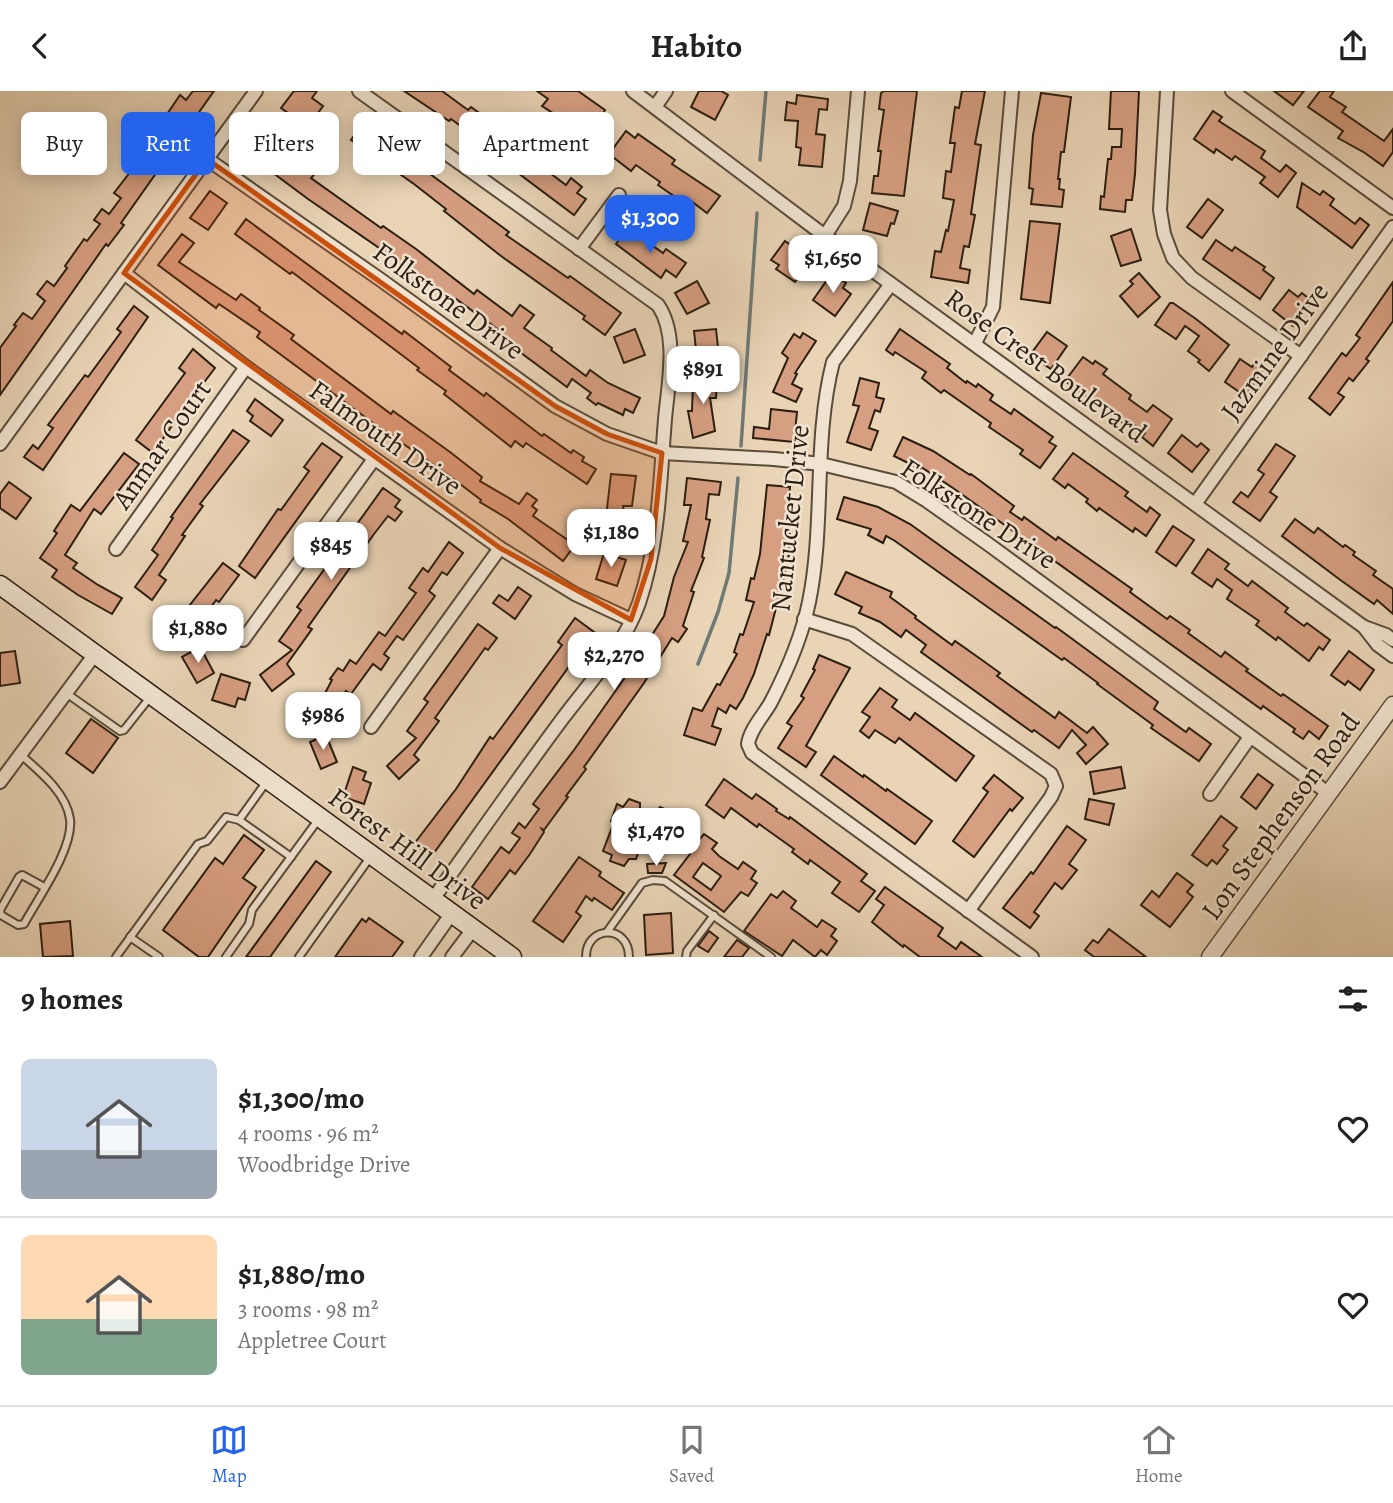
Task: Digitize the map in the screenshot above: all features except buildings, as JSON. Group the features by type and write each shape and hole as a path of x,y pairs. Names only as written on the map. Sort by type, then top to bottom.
{"main road":[{"name":"Forest Hill Drive","path":"0,585 512,957"}],"street":[{"path":"215,148 256,91"},
{"path":"359,91 658,305 664,313 669,341 658,515 651,559 638,604 607,661 433,899"},
{"name":"Rose Crest Boulevard","path":"633,91 825,236 1364,627 1386,635 1393,641"},
{"path":"655,107 666,91"},
{"path":"825,236 844,206 850,181 858,91"},
{"path":"975,343 993,307 1012,91"},
{"path":"1167,91 1160,210 1164,234 1173,258 1192,278 1301,356"},
{"path":"1231,91 1393,208"},
{"name":"Folkstone Drive","path":"215,165 381,280 555,407 607,434 662,453 821,464 896,482 927,501 1328,793"},
{"path":"0,444 195,175"},
{"path":"579,249 619,195"},
{"name":"Jazmine Drive","path":"1195,504 1393,227"},
{"name":"Falmouth Drive","path":"124,273 246,367 500,548 575,594 631,620"},
{"name":"Nantucket Drive","path":"891,283 833,362 829,377 821,464 815,561 804,619 784,675 748,739 752,753 1032,957"},
{"name":"Anmar Court","path":"116,549 246,367"},
{"path":"243,640 374,459"},
{"path":"371,727 500,548"},
{"path":"804,619 852,634 1051,774 1055,790 968,911"},
{"name":"Rose Crest Boulevard","path":"1364,627 1378,645 1393,656"},
{"path":"0,782 95,654"},
{"name":"Lon Stephenson Road","path":"1210,957 1393,705"},
{"path":"1210,794 1250,737"},
{"path":"421,957 452,913"},
{"path":"452,957 473,929"}],"lane":[{"path":"66,693 120,731 124,730 152,695"},
{"path":"20,754 49,781 64,803 70,820 62,855 44,887 23,924 18,925 1,915 0,910 22,875 44,887"},
{"path":"239,820 268,779"},
{"path":"116,957 198,844 207,841 226,817 239,820 291,857"},
{"path":"226,957 249,924 252,910 320,817"},
{"path":"299,957 372,855"},
{"path":"607,932 642,883 653,880 673,885 771,957"},
{"path":"686,957 687,951 714,915"},
{"path":"586,957 593,937 607,932 615,933 626,942 629,957"},
{"path":"130,937 159,957"}],"highlighted area":[{"path":"207,159 555,406 607,434 662,453 651,559 631,620 500,548 124,273"}],"waterway":[{"path":"760,160 766,91"},
{"path":"741,446 757,213"},
{"path":"698,664 718,612 729,573 738,478"}]}
